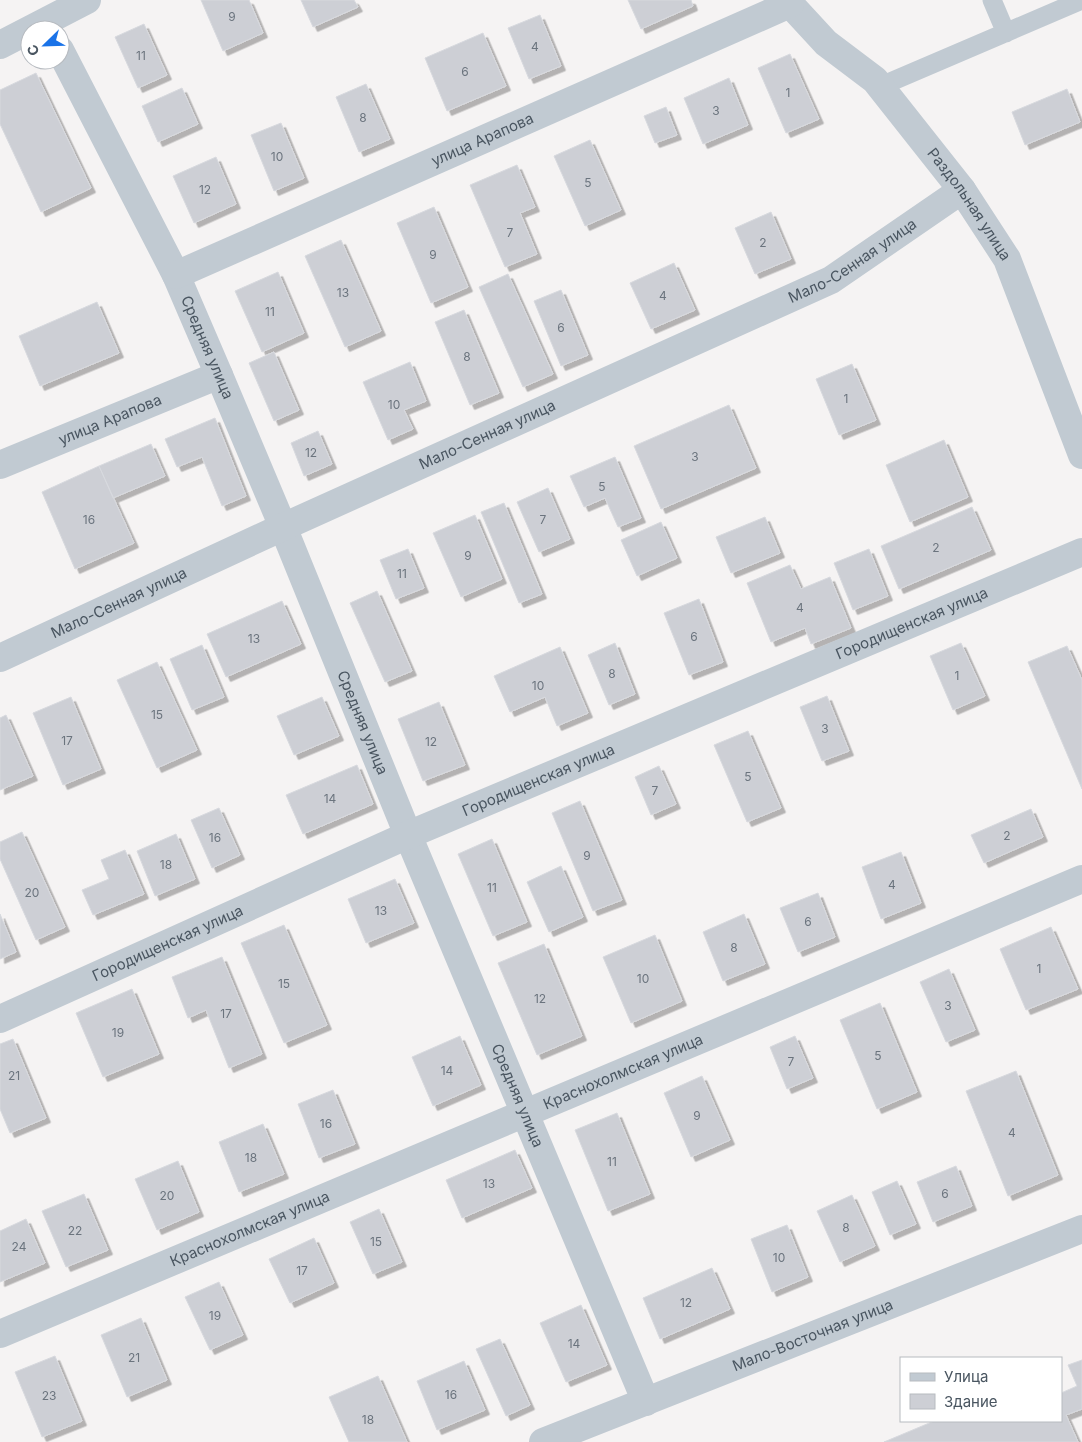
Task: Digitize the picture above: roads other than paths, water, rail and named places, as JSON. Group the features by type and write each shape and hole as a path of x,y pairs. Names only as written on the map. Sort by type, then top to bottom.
{"street":[{"path":"57,20 88,0"},
{"name":"Раздольная улица","path":"789,2 826,43 875,80 962,190 1007,259 1082,454"},
{"name":"улица Арапова","path":"176,275 789,2"},
{"path":"0,45 20,37"},
{"name":"Средняя улица","path":"70,69 176,275 284,527 408,836 646,1402"},
{"name":"Мало-Сенная улица","path":"0,658 284,527 831,280 962,190"},
{"name":"улица Арапова","path":"0,464 219,376"},
{"name":"Городищенская улица","path":"0,1019 408,836 1082,552"},
{"name":"Краснохолмская улица","path":"0,1334 1082,879"},
{"name":"Мало-Восточная улица","path":"543,1442 1082,1229"}],"lane":[{"path":"992,0 1006,33"},
{"path":"880,86 1082,0"}]}
